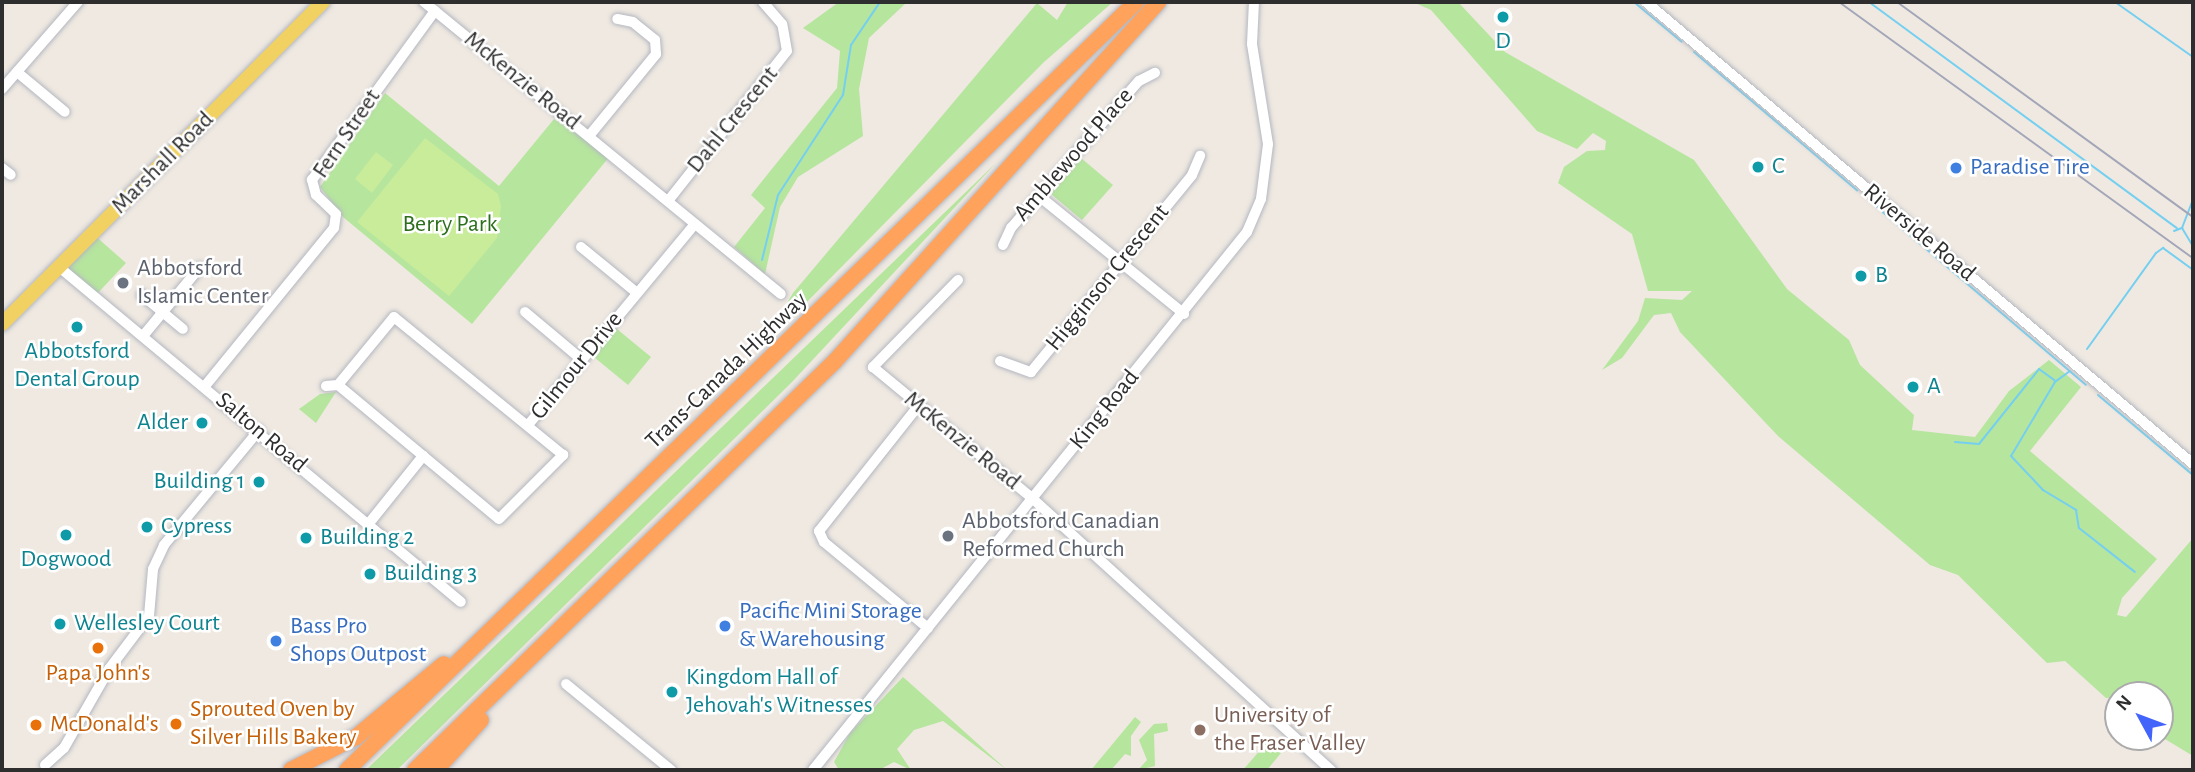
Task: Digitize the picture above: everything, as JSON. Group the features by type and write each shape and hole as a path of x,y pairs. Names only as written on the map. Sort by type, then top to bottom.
{"highway":[{"name":"Trans-Canada Highway","path":"347,770 1136,2"},
{"path":"415,770 518,673 924,268 1158,2"},
{"path":"291,770 367,729 558,567"},
{"path":"436,770 518,673"}],"main road":[{"name":"Marshall Road","path":"2,324 323,2"}],"street":[{"path":"2,89 78,2"},
{"name":"McKenzie Road","path":"424,2 781,295"},
{"name":"Dahl Crescent","path":"668,201 787,51 782,23 763,2"},
{"name":"King Road","path":"820,768 928,628 1238,247 1263,189 1268,125 1254,64 1254,2"},
{"name":"Riverside Road","path":"1646,2 2193,464"},
{"name":"Fern Street","path":"205,386 334,228 336,214 316,195 312,180 435,11"},
{"path":"589,136 656,54 655,40 633,22 617,19"},
{"path":"17,72 65,112"},
{"name":"Amblewood Place","path":"1003,245 1039,196 1139,81 1155,73"},
{"name":"Higginson Crescent","path":"1000,361 1031,372 1192,175 1200,156"},
{"path":"1039,196 1184,314"},
{"name":"Gilmour Drive","path":"424,456 499,519 563,455 528,425 695,224"},
{"path":"581,247 637,293"},
{"name":"Salton Road","path":"59,267 370,522 461,601"},
{"path":"143,336 200,267"},
{"name":"McKenzie Road","path":"958,279 873,367 1033,499 1331,770"},
{"path":"142,295 184,329"},
{"path":"370,522 424,456 332,386 393,311 528,425"},
{"path":"525,312 581,359"},
{"path":"919,405 819,531 824,542 928,628"},
{"path":"43,768 66,739 149,615 153,569 164,545 258,430"},
{"path":"566,684 671,770"}],"green space":[{"path":"839,2 907,2 869,38 859,89 863,136 798,177 780,207 765,274 734,247 765,208 751,195 837,88 840,51 803,28"},
{"path":"1068,2 1113,2 1044,62 793,316 787,303 793,293 1037,3 1057,20"},
{"path":"1413,2 1458,2 1505,52 1694,160 1787,289 1849,340 1860,365 1914,415 1912,430 1975,437 2009,391 2049,360 2081,387 2030,451 2157,559 2122,598 2117,615 2126,617 2193,538 2193,756 2174,744 2174,681 2104,681 2104,696 2065,661 2047,663 1958,575 1930,565 1778,436 1680,332 1671,313 1654,315 1622,358 1602,370 1638,321 1645,298 1682,300 1692,291 1648,291 1632,234 1558,183 1564,167 1587,151 1605,150 1606,141 1593,133 1577,149 1537,131 1431,10"},
{"name":"Berry Park","path":"385,93 499,186 554,119 610,156 472,324 343,217 320,187"},
{"path":"425,138 498,194 501,206 497,238 449,296 357,222"},
{"path":"376,152 393,165 372,193 355,179"},
{"path":"1081,158 1113,185 1082,220 1051,194"},
{"path":"996,163 792,382 397,770 366,770"},
{"path":"93,234 126,263 96,295 61,267"},
{"path":"612,325 651,357 628,385 589,353"},
{"path":"336,392 316,423 299,409 320,394"},
{"path":"903,677 1007,770 943,721 914,730 897,749 911,770 894,762 879,770 839,770 834,762 850,733"},
{"path":"1135,717 1141,722 1131,736 1131,756 1125,754 1111,770 1091,770"},
{"path":"1167,723 1168,731 1154,734 1155,766 1138,770 1147,760 1139,740 1154,724"},
{"path":"1268,741 1281,753 1267,770 1243,770"}],"waterway":[{"path":"762,260 778,195 843,95 851,45 880,2"},
{"path":"1634,2 1682,42"},
{"path":"1869,2 2177,228"},
{"path":"2115,2 2193,57"},
{"path":"1694,52 1857,190"},
{"path":"2193,184 2193,195"},
{"path":"2174,231 2182,228 2193,200"},
{"path":"1871,202 2086,385"},
{"path":"2182,228 2193,246"},
{"path":"2087,349 2156,253 2163,248 2193,270"},
{"path":"1955,442 1979,444 2039,369 2054,380"},
{"path":"2070,371 2055,382 2011,456 2043,490 2076,510 2079,528 2135,572"},
{"path":"2098,395 2193,475"}],"railway":[{"path":"1839,2 2193,258"},
{"path":"1897,2 2193,217"}],"place":[{"name":"D","path":"1503,17"},
{"name":"C","path":"1758,167"},
{"name":"Paradise Tire","path":"1956,168"},
{"name":"B","path":"1861,276"},
{"name":"Abbotsford Islamic Center","path":"123,283"},
{"name":"Abbotsford Dental Group","path":"77,327"},
{"name":"A","path":"1913,387"},
{"name":"Alder","path":"202,423"},
{"name":"Building 1","path":"259,482"},
{"name":"Cypress","path":"147,527"},
{"name":"Dogwood","path":"66,535"},
{"name":"Abbotsford Canadian Reformed Church","path":"948,536"},
{"name":"Building 2","path":"306,538"},
{"name":"Building 3","path":"370,574"},
{"name":"Wellesley Court","path":"60,624"},
{"name":"Pacific Mini Storage & Warehousing","path":"725,626"},
{"name":"Bass Pro Shops Outpost","path":"276,641"},
{"name":"Papa John's","path":"98,648"},
{"name":"Kingdom Hall of Jehovah's Witnesses","path":"672,692"},
{"name":"Sprouted Oven by Silver Hills Bakery","path":"176,724"},
{"name":"McDonald's","path":"36,725"},
{"name":"University of the Fraser Valley","path":"1200,730"}]}
